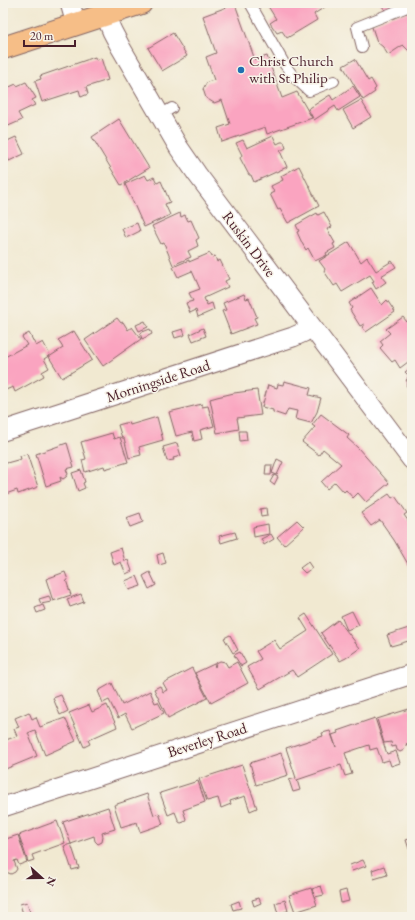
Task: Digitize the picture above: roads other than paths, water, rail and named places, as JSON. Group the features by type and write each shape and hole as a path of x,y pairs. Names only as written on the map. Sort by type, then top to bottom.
{"main road":[{"path":"3,48 140,3"}],"street":[{"path":"70,3 76,24"},
{"name":"Ruskin Drive","path":"105,14 121,48 166,112 185,146 251,247 412,460"},
{"name":"Morningside Road","path":"3,431 293,337 312,327"},
{"name":"Beverley Road","path":"3,807 412,674"}],"lane":[{"path":"250,3 285,65 294,77 309,91 334,81"},
{"path":"362,47 357,27 412,5"}],"place":[{"name":"Christ Church with St Philip","path":"241,70"}]}
